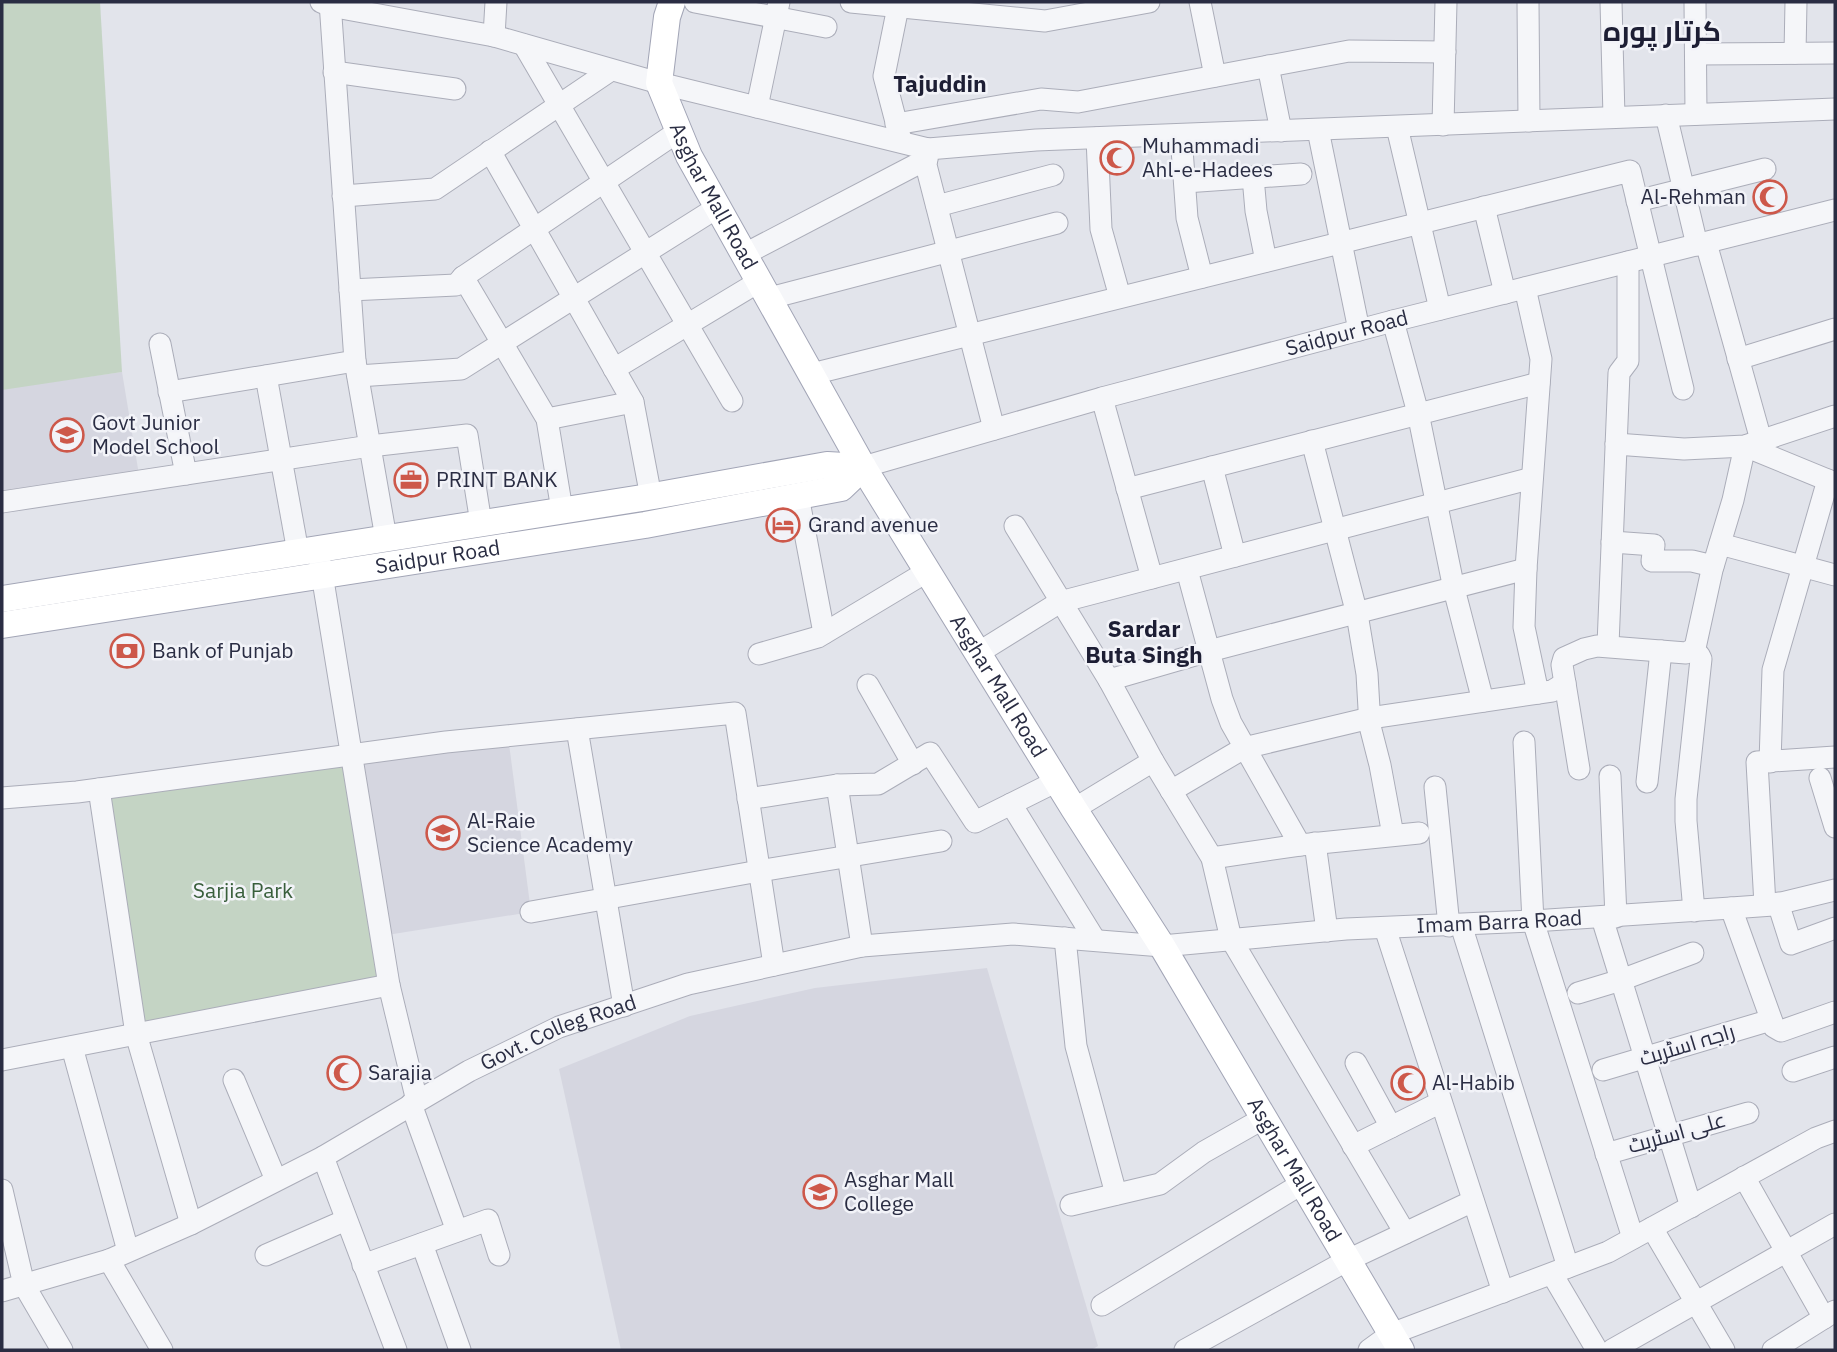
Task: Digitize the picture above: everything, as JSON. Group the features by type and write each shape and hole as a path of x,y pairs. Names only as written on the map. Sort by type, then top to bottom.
{"main road":[{"name":"Asghar Mall Road","path":"672,2 667,17 659,83 689,156 863,467 1162,946 1396,1342"},
{"name":"Saidpur Road","path":"2,599 827,466 863,467"},
{"name":"Saidpur Road","path":"2,625 645,525 841,488 863,467"}],"street":[{"path":"494,36 496,2"},
{"path":"695,2 777,9 826,26"},
{"path":"851,2 1019,10 1045,21 1149,2"},
{"path":"1200,2 1215,76"},
{"path":"1443,125 1446,2"},
{"path":"1528,2 1529,121"},
{"path":"1611,2 1614,117"},
{"path":"1695,2 1696,114"},
{"path":"1795,53 1796,2"},
{"path":"386,538 357,368 327,3 494,36 659,83 757,107 899,133 1041,99 1078,102 1349,51 1445,52"},
{"path":"898,5 884,76 899,133 927,154 937,206 994,429"},
{"path":"757,107 777,9"},
{"path":"524,45 732,401"},
{"path":"1696,54 1835,52"},
{"path":"1268,66 1281,131"},
{"path":"343,196 435,189 611,70"},
{"path":"334,72 455,89"},
{"path":"745,254 927,154 1097,138 1835,109"},
{"path":"1579,768 1564,683 1564,658 1584,649 1608,645 1686,653 1695,648 1713,566 1753,443 1738,359 1684,189 1666,115"},
{"path":"1397,127 1440,309"},
{"path":"1318,130 1359,330"},
{"path":"350,290 456,285 463,276 679,131"},
{"path":"1181,135 1187,218 1202,277"},
{"path":"1097,138 1101,229 1120,297"},
{"path":"490,151 633,402 651,496"},
{"path":"1637,201 1765,169"},
{"path":"812,374 1630,171 1684,389"},
{"path":"1185,182 1301,174"},
{"path":"937,206 1054,175"},
{"path":"1253,177 1256,211 1266,261"},
{"path":"169,392 266,376 357,368 461,369 718,207"},
{"path":"1484,207 1541,359 1524,627 1538,693"},
{"name":"Saidpur Road","path":"863,467 1102,398 1393,321 1835,210"},
{"path":"614,369 687,325 765,290 949,251 1057,223"},
{"path":"1608,645 1619,373 1628,361 1628,262"},
{"path":"463,276 547,419 562,510"},
{"path":"1393,321 1418,413 1454,589 1483,701"},
{"path":"1738,359 1835,329"},
{"path":"160,344 186,474"},
{"path":"266,376 281,460 308,550 322,575 389,985 414,1102 457,1231"},
{"path":"1127,489 1539,383"},
{"path":"1102,398 1152,579"},
{"path":"547,419 633,402"},
{"path":"1616,444 1685,449 1753,443 1835,416"},
{"path":"2,502 370,446 467,435 481,523"},
{"path":"1312,441 1357,614 1367,674 1370,718 1393,835"},
{"path":"1753,443 1832,482 1803,566 1773,670 1770,762"},
{"path":"1212,467 1235,556"},
{"path":"978,653 1060,602 1532,478"},
{"path":"799,496 824,633"},
{"path":"1015,526 1109,680 1153,761 1212,858 1231,939 1405,1233"},
{"path":"1612,542 1654,545 1653,561 1692,561 1713,566"},
{"path":"1720,544 1835,575"},
{"path":"1109,680 1209,651 1526,569"},
{"path":"1187,570 1222,699 1244,748 1308,844 1326,931"},
{"path":"759,654 818,637 928,571"},
{"path":"1647,782 1661,651"},
{"path":"1692,651 1701,659 1686,799 1694,911"},
{"path":"1171,791 1244,748 1370,718 1538,693 1559,688 1564,683"},
{"path":"868,685 913,764"},
{"path":"2,798 99,789 446,742 735,713 774,965"},
{"path":"577,729 624,1006"},
{"path":"1524,741 1533,921 1633,1238"},
{"path":"748,799 837,785 878,784 930,753 975,822 1057,780"},
{"path":"1835,757 1757,762 1772,904 1791,944 1835,928"},
{"path":"1074,808 1153,761"},
{"path":"1610,776 1609,917 1621,980 1691,1207"},
{"path":"1820,778 1835,827"},
{"path":"837,785 862,946"},
{"path":"1434,787 1455,926 1560,1271 1597,1350"},
{"path":"99,789 136,1034 191,1224"},
{"path":"1011,804 1095,940"},
{"path":"1212,858 1308,844 1419,833"},
{"path":"531,912 941,841"},
{"name":"Imam Barra Road","path":"1162,946 1326,931 1455,926 1731,908 1772,904 1835,890"},
{"path":"1731,908 1774,1027 1782,1031 1835,1012"},
{"path":"1385,928 1503,1292"},
{"name":"Govt. Colleg Road","path":"2,1291 119,1256 191,1224 323,1157 469,1071 559,1027 688,984 862,946 1013,934 1162,946"},
{"path":"1065,937 1076,1046 1116,1194"},
{"path":"1578,993 1693,953"},
{"path":"2,1060 389,985"},
{"name":"راجہ اسٹریٹ","path":"1603,1070 1771,1020"},
{"path":"72,1046 119,1256 162,1350"},
{"path":"1793,1071 1835,1057"},
{"path":"1356,1063 1391,1127"},
{"path":"234,1080 276,1180"},
{"path":"1353,1146 1441,1102"},
{"name":"علی اسٹریٹ","path":"1606,1154 1748,1113"},
{"path":"1071,1205 1160,1184 1204,1152 1264,1118"},
{"path":"1369,1350 1396,1342 1503,1292 1608,1252 1816,1138 1835,1131"},
{"path":"323,1157 396,1350"},
{"path":"1744,1177 1786,1251 1830,1315 1773,1350"},
{"path":"1102,1305 1303,1184"},
{"path":"2,1189 24,1285 62,1350"},
{"path":"1185,1350 1210,1344 1348,1260 1473,1201"},
{"path":"266,1255 346,1220"},
{"path":"363,1265 488,1220 499,1255"},
{"path":"1612,1350 1835,1224"},
{"path":"1652,1228 1724,1350"},
{"path":"422,1244 460,1350"}],"shaded area":[{"name":"Govt Junior Model School","path":"122,372 140,481 2,502 2,389"},
{"name":"Al-Raie Science Academy","path":"508,736 531,912 381,936 352,755"},
{"name":"Asghar Mall College","path":"987,968 1098,1346 1091,1350 621,1350 559,1069 690,1016 815,988"}],"green space":[{"path":"2,2 100,2 122,372 2,390"},
{"name":"Sarjia Park","path":"352,755 389,985 136,1034 99,789"}],"place":[{"name":"Muhammadi Ahl-e-Hadees","path":"1117,158"},
{"name":"Al-Rehman","path":"1770,197"},
{"name":"Govt Junior Model School","path":"67,435"},
{"name":"PRINT BANK","path":"411,480"},
{"name":"Grand avenue","path":"783,525"},
{"name":"Bank of Punjab","path":"127,651"},
{"name":"Al-Raie Science Academy","path":"443,833"},
{"name":"Sarajia","path":"344,1073"},
{"name":"Al-Habib","path":"1408,1083"},
{"name":"Asghar Mall College","path":"820,1192"}],"district":[{"name":"کرتار پورہ","path":"1662,31"},
{"name":"Tajuddin","path":"940,84"},
{"name":"Sardar Buta Singh","path":"1144,642"}]}
